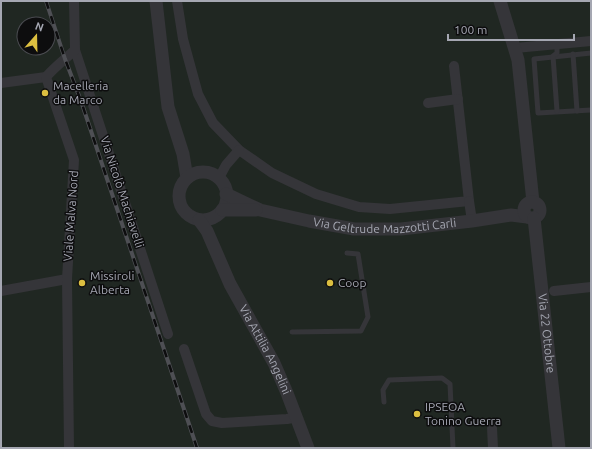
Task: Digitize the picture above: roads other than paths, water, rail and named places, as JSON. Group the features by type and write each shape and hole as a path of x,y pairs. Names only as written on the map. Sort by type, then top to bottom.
{"street":[{"path":"1,83 46,77 56,66 75,50 74,1"},
{"path":"156,1 168,107 183,154 187,178"},
{"path":"177,1 183,39 198,94 213,122 239,150 272,173 316,194 359,207 390,209 469,200"},
{"name":"Via 22 Ottobre","path":"500,1 518,60 530,211 543,291 559,448"},
{"path":"515,48 591,41"},
{"name":"Via Nicolò Machiavelli","path":"75,50 168,334"},
{"path":"454,66 472,221"},
{"name":"Viale Malva Nord","path":"46,77 74,160 67,279 69,448"},
{"path":"428,103 458,99"},
{"path":"219,178 226,165 239,150"},
{"path":"183,154 202,172"},
{"path":"202,172 219,178 225,188 226,200 219,213 205,220 199,220 187,214 182,209 180,202 180,189 187,178 202,172"},
{"name":"Via Geltrude Mazzotti Carli","path":"226,194 260,210 354,229 401,229 472,221 530,211"},
{"name":"Via Geltrude Mazzotti Carli","path":"219,213 260,210"},
{"name":"Via Attilia Angelini","path":"216,254 216,230 219,213"},
{"name":"Via Attilia Angelini","path":"199,220 207,231 230,284 274,363 308,448"},
{"path":"1,291 67,279"},
{"path":"554,291 591,287"},
{"path":"184,349 206,414 212,421 222,423 287,419 296,417"},
{"path":"492,428 494,448"}],"lane":[{"path":"557,44 557,53 553,56 557,111"},
{"path":"591,53 534,59 538,113 591,110"},
{"path":"573,54 577,111"},
{"path":"292,332 361,330 368,317 358,254 347,253"},
{"path":"384,402 383,390 389,380 442,378 450,384 453,448"}],"railway":[{"path":"46,1 197,448"}],"place":[{"name":"Macelleria da Marco","path":"45,93"},
{"name":"Missiroli Alberta","path":"82,283"},
{"name":"Coop","path":"330,283"},
{"name":"IPSEOA Tonino Guerra","path":"417,414"}]}
